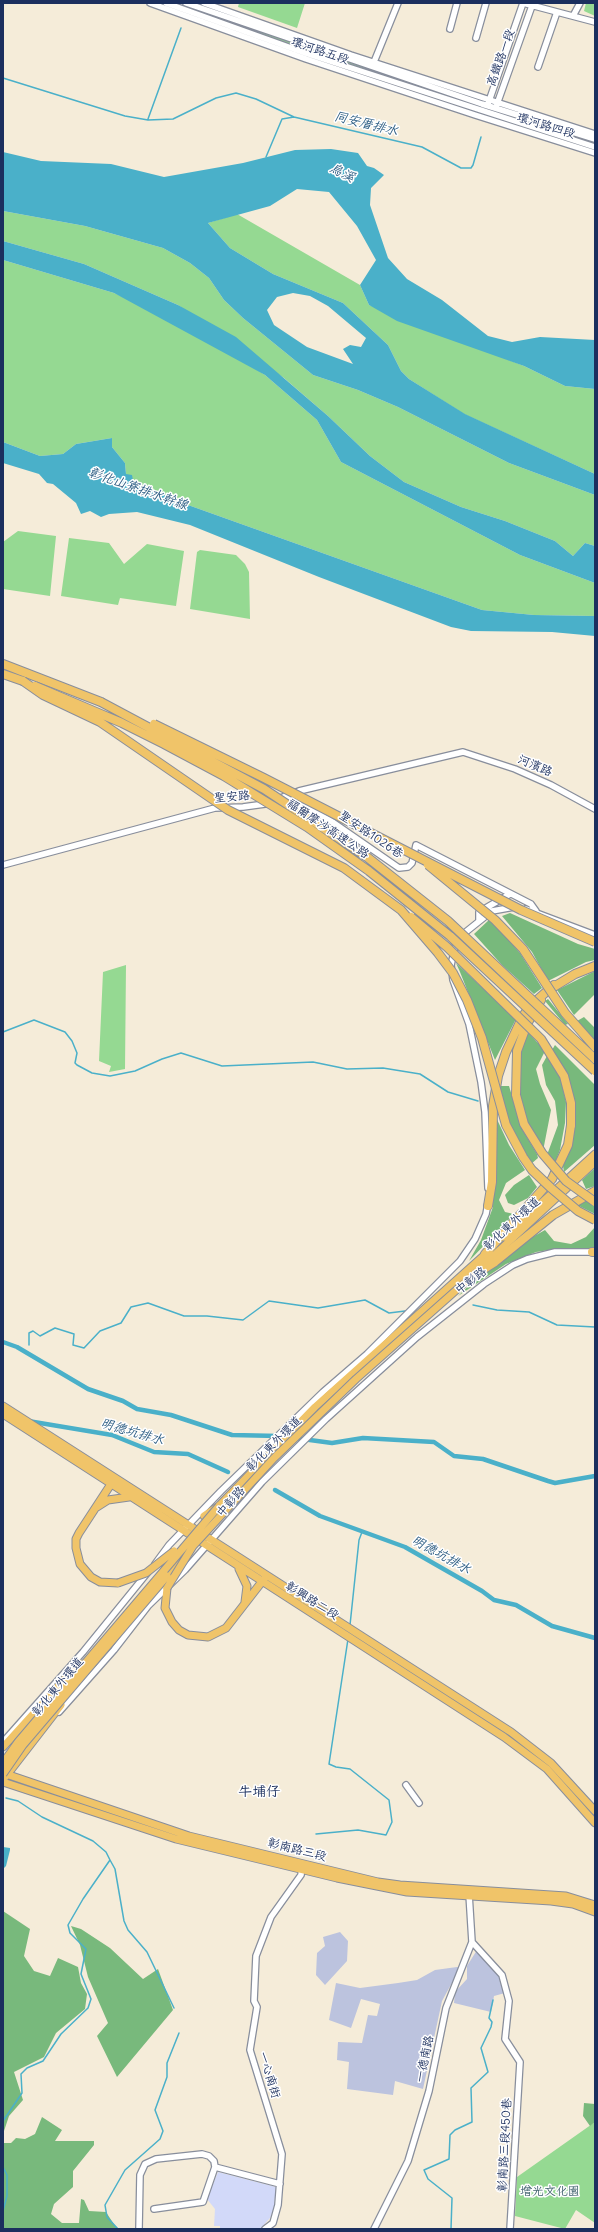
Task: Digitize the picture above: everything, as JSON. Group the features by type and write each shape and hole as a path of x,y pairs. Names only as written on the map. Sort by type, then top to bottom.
{"highway":[{"name":"福爾摩沙高速公路","path":"3,664 102,702 264,789 342,840 448,921 595,1059"},
{"name":"福爾摩沙高速公路","path":"3,674 122,723 164,744 224,776 307,827 369,871 450,936 595,1071"},
{"path":"23,681 43,695 100,722 228,810 344,868 424,926 541,1039 564,1076 571,1103 571,1125 568,1145 552,1179 485,1254"},
{"path":"102,702 182,736 521,910 595,942"},
{"path":"424,861 436,873 496,920 523,949 565,1013 595,1047"},
{"path":"401,910 442,958 453,973 467,1000 482,1038 506,1125 523,1157 532,1170 555,1192 578,1212 595,1220"},
{"path":"488,1206 492,1182 492,1106 498,1076 506,1052 522,1018 529,1007 554,985 593,967"},
{"path":"554,985 537,1006 520,1040 516,1061 516,1095 524,1124 542,1153 566,1181 595,1202"},
{"path":"471,1277 495,1262 553,1215 595,1191"}],"main road":[{"name":"彰化東外環道","path":"4,1776 23,1745 219,1506 314,1407 595,1154"},
{"name":"彰化東外環道","path":"3,1763 18,1742 114,1633 284,1448 356,1379 471,1277 595,1162"},
{"name":"彰興路二段","path":"3,1406 115,1478 186,1529"},
{"name":"彰興路二段","path":"3,1414 129,1497 209,1543 511,1732 551,1763 595,1811"},
{"path":"115,1478 76,1539 77,1556 84,1570 100,1582 118,1583 146,1573 167,1558 204,1516 219,1506"},
{"path":"95,1508 108,1500 129,1497"},
{"name":"彰興路二段","path":"209,1543 237,1567 264,1578 504,1737 547,1769 595,1824"},
{"path":"193,1546 170,1581 166,1593 165,1608 172,1622 179,1630 188,1635 208,1636 226,1628 264,1578"},
{"path":"237,1567 247,1586 244,1606"},
{"path":"3,1747 91,1649 114,1633"},
{"path":"4,1776 100,1660 114,1633"},
{"name":"彰南路三段","path":"4,1776 176,1839 302,1866 407,1892 468,1892 566,1896 595,1905"},
{"name":"彰南路三段","path":"468,1892 573,1904 595,1912"}],"street":[{"name":"環河路五段","path":"150,3 187,13 492,118"},
{"name":"環河路五段","path":"166,3 187,13"},
{"name":"環河路五段","path":"204,3 488,103"},
{"path":"374,62 398,3"},
{"path":"450,29 457,3"},
{"path":"476,38 486,3"},
{"path":"523,3 532,4 595,22"},
{"name":"高鐵路一段","path":"484,115 523,3"},
{"path":"573,16 580,3"},
{"name":"環河路五段","path":"190,4 488,103"},
{"path":"187,13 190,4"},
{"name":"高鐵路一段","path":"492,118 532,4"},
{"path":"538,67 557,12"},
{"path":"488,103 496,106"},
{"name":"環河路四段","path":"496,106 595,134"},
{"name":"環河路四段","path":"496,106 595,139"},
{"name":"環河路四段","path":"492,118 595,147"},
{"name":"環河路四段","path":"492,118 595,153"},
{"name":"聖安路","path":"3,865 215,808 252,806 286,795 463,752"},
{"name":"河濱路","path":"463,752 516,769 551,785 595,809"},
{"name":"聖安路1026巷","path":"286,795 334,824 399,868 408,867 412,863 416,845 530,904 536,911"},
{"path":"479,920 479,912 510,894"},
{"path":"488,1206 488,1159 481,1082 468,1024 453,980 451,965 454,948 458,939 479,920 492,911 502,908 519,907 536,911 595,935"},
{"name":"中彰路","path":"3,1742 83,1652 169,1545 221,1491 323,1392 367,1354 460,1261 475,1239 488,1206"},
{"name":"中彰路","path":"4,1776 16,1768 114,1650 148,1606 185,1570 262,1482 313,1431 417,1337 500,1273 527,1259 547,1253 594,1252"},
{"path":"98,1633 114,1650"},
{"path":"83,1652 100,1665"},
{"path":"406,1785 419,1803"},
{"name":"一心南街","path":"265,2229 273,2223 278,2206 282,2154 250,2050 257,2007 254,2001 256,1956 271,1917 301,1875 302,1866"},
{"name":"一德南路","path":"374,2229 408,2161 429,2091 446,2008 472,1942 468,1892"},
{"name":"彰南路三段450巷","path":"472,1942 502,1975 509,2001 505,2039 520,2062 510,2229"},
{"path":"139,2229 140,2175 141,2169 150,2160 202,2154 209,2156 214,2161 215,2167 203,2202 154,2208"},
{"path":"215,2167 280,2184"}],"shaded area":[{"path":"340,1932 348,1941 347,1961 325,1985 316,1975 317,1953 325,1946 323,1937"},
{"path":"477,1950 499,1972 505,1993 494,1996 491,2012 454,2003 455,1992 467,1979 467,1966"},
{"path":"457,1967 460,1968 442,2001 423,2089 395,2081 393,2095 347,2089 349,2062 337,2060 338,2042 362,2043 368,2015 377,2016 380,2004 361,1999 351,2028 329,2020 336,1983 360,1988 398,1983 417,1980 435,1970"},
{"path":"218,2172 276,2187 274,2207 270,2218 261,2228 220,2229 220,2226 214,2226 215,2209 207,2199"}],"green space":[{"path":"239,3 305,3 297,28 238,7"},
{"path":"586,3 595,3 595,16 584,11"},
{"path":"200,11 480,104 444,95 295,46 201,13"},
{"path":"503,113 595,141 595,143 503,115"},
{"path":"3,211 85,226 163,248 190,263 209,278 224,300 243,318 313,375 358,390 398,407 509,463 595,495 595,546 585,543 573,556 555,541 505,521 461,507 404,482 370,456 328,416 284,378 178,305 84,264 3,241"},
{"path":"237,214 360,285 369,305 524,366 565,386 595,389 595,474 464,414 409,379 401,371 388,345 343,303 273,274 230,248 208,223"},
{"path":"3,260 114,293 197,331 265,375 317,420 341,462 520,555 595,583 595,616 534,615 482,610 188,505 148,488 134,485 126,474 125,463 112,447 112,438 76,444 63,454 40,456 3,442"},
{"path":"18,531 56,536 50,596 3,589 3,542"},
{"path":"69,538 109,543 124,564 147,544 184,551 176,606 120,598 118,605 61,596"},
{"path":"200,550 236,555 245,564 249,572 250,619 190,609 197,552"},
{"path":"510,913 578,944 595,949 595,960 586,962 548,981 532,952 502,916"},
{"path":"490,919 520,953 542,988 534,994 502,965 474,934"},
{"path":"456,963 516,1019 495,1060 460,972"},
{"path":"126,965 125,1069 109,1072 111,1066 99,1061 103,972"},
{"path":"595,971 595,994 574,1015 557,990"},
{"path":"548,999 568,1024 565,1025 545,1001"},
{"path":"584,1017 595,1028 595,1043 577,1021"},
{"path":"527,1031 545,1051 536,1069 540,1084 551,1110 543,1151 533,1136 519,1102 521,1054"},
{"path":"555,1045 595,1085 595,1145 564,1172 563,1166 569,1152 571,1088 561,1063 552,1050"},
{"path":"547,1056 560,1077 566,1102 565,1123 560,1150 554,1165 547,1155 558,1125 555,1101 546,1085 542,1065"},
{"path":"498,1086 509,1086 522,1129 537,1154 538,1158 531,1164 514,1133 502,1103"},
{"path":"494,1113 509,1145 525,1170 506,1183 499,1200 505,1212 514,1214 469,1261 481,1240 493,1207"},
{"path":"595,1168 595,1186 586,1189 582,1180"},
{"path":"529,1175 537,1187 528,1198 514,1205 508,1203 505,1195 514,1185"},
{"path":"586,1200 595,1204 595,1214 577,1205"},
{"path":"595,1227 595,1250 556,1249 536,1252 506,1264 458,1296 480,1275 522,1243 545,1230 554,1241 571,1244 586,1237"},
{"path":"3,1911 30,1929 24,1956 34,1971 50,1976 58,1958 78,1967 81,1983 87,1994 85,2009 56,2033 44,2057 14,2072 23,2100 9,2116 3,2134"},
{"path":"71,1926 81,1929 110,1948 143,1979 158,1969 173,2010 117,2077 97,2036 108,2023 88,1977 80,1945"},
{"path":"584,2103 595,2104 595,2122 590,2126 583,2116"},
{"path":"42,2117 62,2130 55,2141 94,2141 94,2145 73,2171 73,2187 54,2204 51,2214 62,2223 79,2223 81,2199 84,2200 89,2211 106,2212 117,2229 3,2229 3,2143 11,2143 16,2138 25,2139 35,2134"},
{"name":"增光文化園","path":"595,2122 595,2223 576,2210 565,2229 515,2216 517,2177"}],"water":[{"name":"烏溪","path":"331,149 358,153 367,166 374,168 384,175 371,188 370,205 388,258 407,279 442,300 488,336 512,342 540,337 595,340 595,389 565,386 524,366 397,321 369,305 360,285 376,260 357,226 329,192 297,189 270,206 208,223 230,248 273,274 343,303 388,345 401,371 409,379 465,414 595,474 595,495 509,463 398,407 358,390 313,375 243,318 224,300 209,278 190,263 163,248 85,226 3,211 3,152 41,161 111,164 164,177 243,163 295,150","holes":["293,293 310,296 328,306 366,338 361,347 350,345 343,349 353,364 307,347 274,325 267,310 277,297"]},
{"path":"3,241 84,264 178,305 236,337 328,416 370,456 404,482 461,507 505,521 555,541 573,556 585,543 595,546 595,583 520,555 341,462 317,420 265,375 114,293 3,260"},
{"name":"彰化山寮排水幹線","path":"112,438 112,447 125,463 126,474 132,475 134,485 148,488 188,505 482,610 534,615 595,616 595,636 552,632 471,631 451,627 319,577 190,525 137,512 109,514 101,517 90,511 81,514 76,503 53,484 47,483 39,474 3,463 3,442 40,456 63,454 76,444"},
{"path":"3,1847 10,1848 10,1850 6,1866 3,1869"}],"waterway":[{"path":"148,119 181,28"},
{"path":"3,78 125,116 148,120 173,119 216,98 236,93 256,99 294,117"},
{"name":"同安厝排水","path":"266,157 282,119 294,117 422,147 461,168 471,168 473,165 481,137"},
{"path":"3,1032 34,1020 65,1032 72,1041 77,1053 75,1063 77,1065 92,1073 110,1076 135,1071 162,1059 181,1053 222,1066 313,1062 347,1069 383,1068 420,1074 448,1092 478,1101"},
{"path":"29,1345 29,1333 33,1331 40,1336 55,1328 74,1334 73,1345 84,1348 100,1331 121,1323 131,1307 148,1303 184,1316 207,1316 243,1320 269,1301 318,1308 365,1300 389,1313 405,1311"},
{"path":"473,1305 497,1310 529,1312 557,1325 595,1327"},
{"path":"3,1342 17,1347 88,1389 123,1401 137,1409 171,1415 232,1435 279,1436"},
{"name":"明德坑排水","path":"28,1421 112,1435 154,1452 188,1454 228,1472"},
{"path":"295,1438 332,1443 363,1438 434,1442 454,1456 483,1459 555,1483 595,1476"},
{"name":"明德坑排水","path":"275,1490 320,1516 405,1547 482,1591 494,1600 516,1605 552,1626 595,1638"},
{"path":"350,1625 359,1540 362,1532"},
{"path":"316,1834 358,1830 386,1835 392,1822 389,1800 350,1769 336,1767 329,1764 348,1639"},
{"path":"3,2121 22,2093 21,2074 27,2068 43,2061 61,2034 88,2008 91,1999 81,1974 86,1949 70,1933 68,1925 83,1899 110,1860 106,1852 93,1841 42,1817 18,1801 6,1798"},
{"path":"110,1860 115,1869 124,1921 128,1930 147,1952 174,2008"},
{"path":"451,2229 452,2198 428,2179 424,2170 449,2159 450,2135 455,2130 472,2122 471,2088 488,2072 481,2048 491,2027 492,2022 489,2018 493,2000"},
{"path":"118,2229 107,2217 105,2205 125,2170 160,2139 163,2131 155,2110 167,2077 167,2063 179,2033"},
{"path":"3,2167 7,2175 7,2196 3,2211"}],"district":[{"name":"牛埔仔","path":"259,1792"}]}
